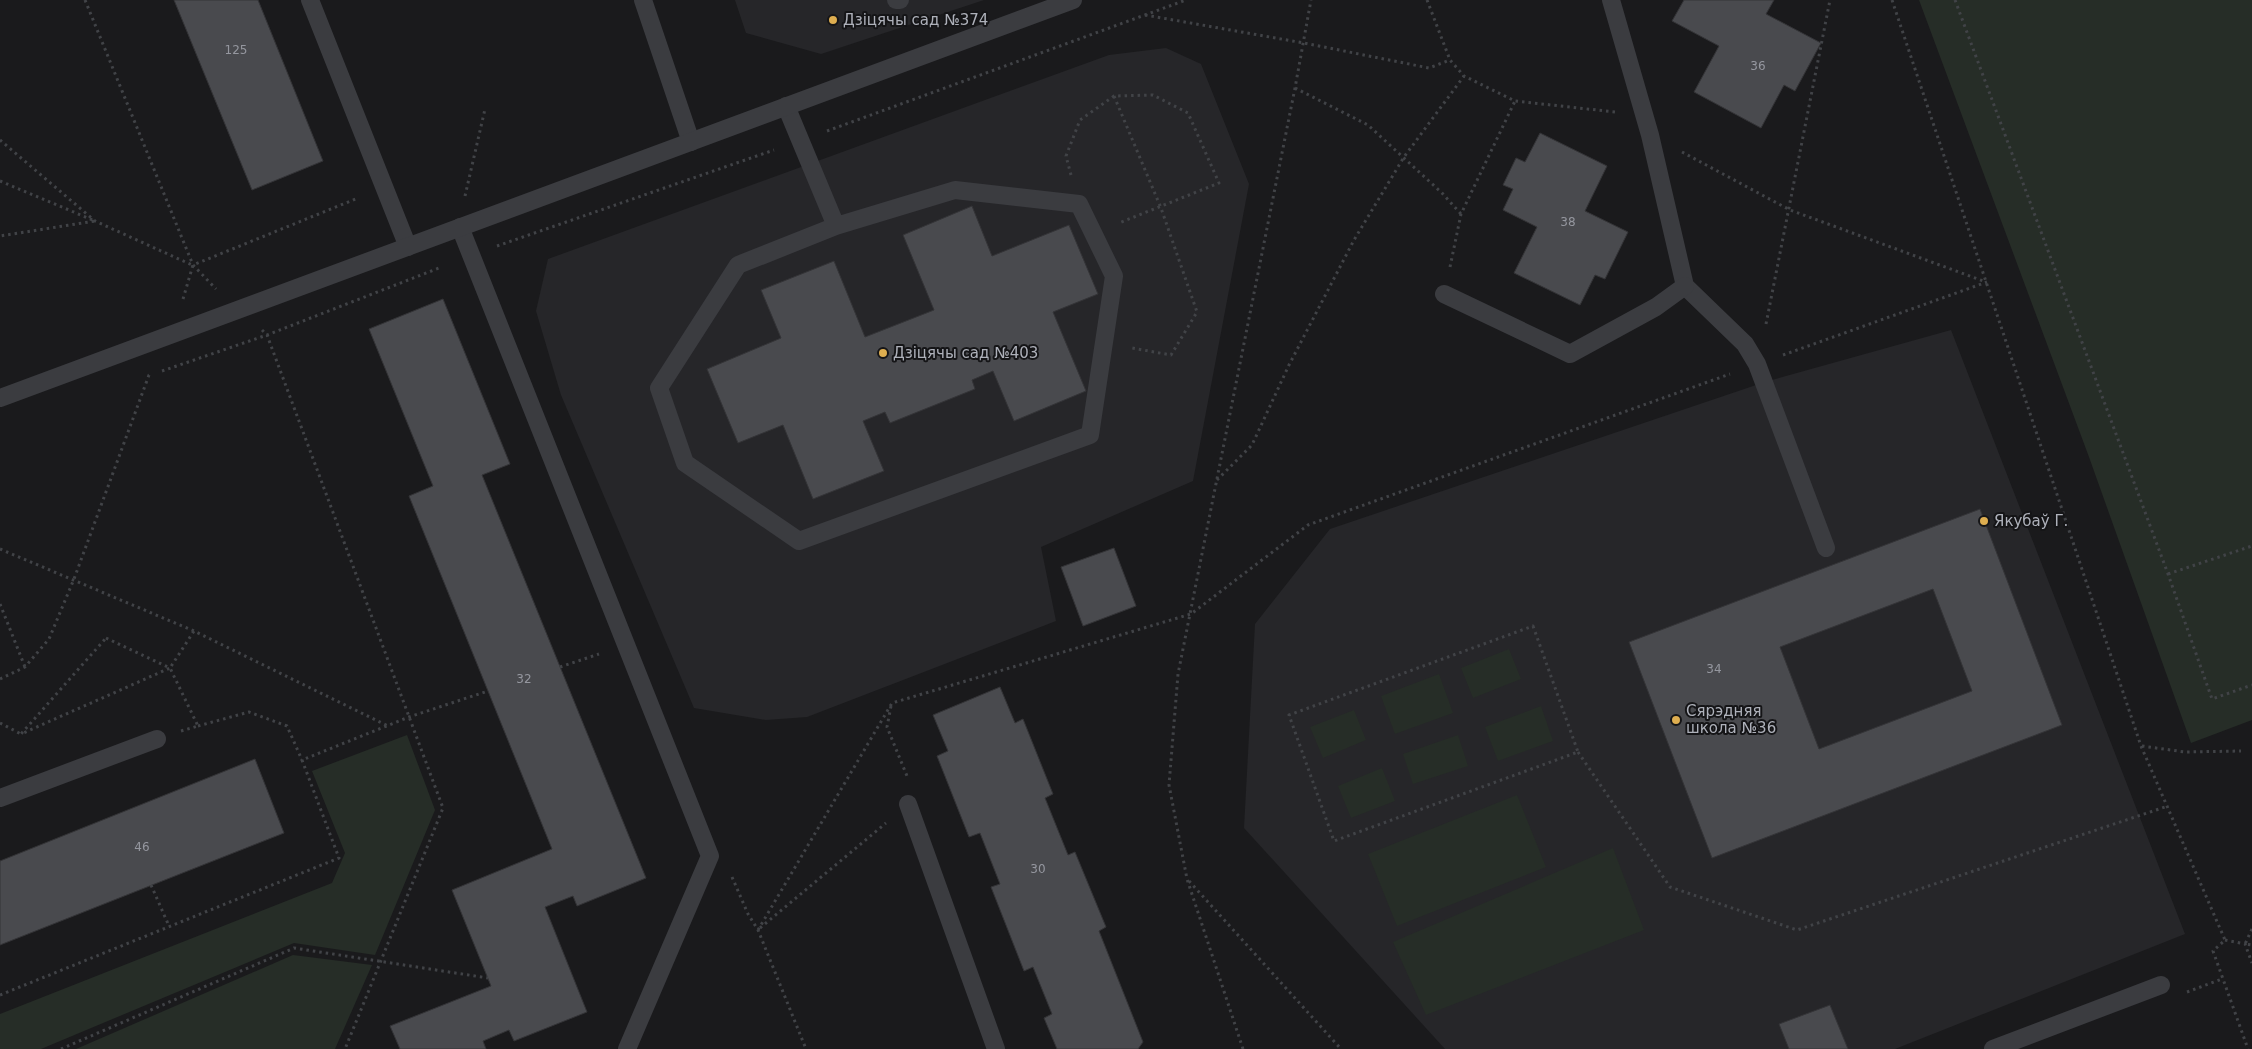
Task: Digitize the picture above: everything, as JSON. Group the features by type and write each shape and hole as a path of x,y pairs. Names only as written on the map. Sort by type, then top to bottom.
{"lane":[{"path":"310,0 408,247"},
{"path":"643,0 691,142"},
{"path":"0,398 1073,0"},
{"path":"1611,0 1650,134 1684,286 1745,344 1757,364 1826,548"},
{"path":"786,106 836,226"},
{"path":"955,190 1079,204 1114,276 1090,434 799,542 685,463 659,388 738,265 836,226 955,190"},
{"path":"460,228 710,856 627,1049"},
{"path":"1444,294 1570,354 1656,307 1684,286"},
{"path":"0,798 157,738"},
{"path":"908,804 996,1049"},
{"path":"1993,1049 2161,985"}],"path":[{"path":"85,0 192,265"},
{"path":"0,679 25,667 49,639 74,579 149,375 267,335 471,255 802,141 1186,0"},
{"path":"1243,1049 1187,879 1169,785 1178,674 1311,0"},
{"path":"1427,0 1450,60 1464,76 1515,101 1615,112 1650,134 1790,210 1987,282"},
{"path":"1757,364 1790,210 1830,0"},
{"path":"1892,0 2141,746 2225,940"},
{"path":"1955,0 2168,574 2212,699 2252,684"},
{"path":"1144,15 1304,43 1430,68 1450,60"},
{"path":"1217,480 1252,445 1289,365 1354,240 1404,158 1464,76"},
{"path":"1295,88 1368,125 1442,193 1461,214"},
{"path":"1079,204 1066,156 1080,120 1114,96 1153,95 1188,113 1220,184 1093,233"},
{"path":"1104,343 1171,355 1197,312 1161,208 1114,96"},
{"path":"1444,294 1461,214 1515,101"},
{"path":"460,228 468,180 485,109"},
{"path":"0,140 95,221"},
{"path":"0,181 192,265 237,310 267,335 443,808 345,1049"},
{"path":"0,236 95,221"},
{"path":"758,930 892,703 1191,614 1308,525 1987,282"},
{"path":"2168,574 2252,546"},
{"path":"0,549 194,631 388,726"},
{"path":"0,604 25,667"},
{"path":"1578,752 1334,841 1289,715 1533,626 1578,752 1670,887 1797,930 2168,806"},
{"path":"21,734 170,668 194,631"},
{"path":"21,734 106,638 170,668 198,726"},
{"path":"560,667 626,645"},
{"path":"302,760 409,717 488,691"},
{"path":"0,995 339,858 287,726 249,712 157,738"},
{"path":"0,723 21,734"},
{"path":"2141,746 2185,752 2240,751"},
{"path":"758,930 908,804"},
{"path":"1187,879 1341,1049"},
{"path":"151,885 169,926"},
{"path":"738,890 758,930 806,1049"},
{"path":"2252,930 2245,944 2252,963"},
{"path":"2225,940 2252,945"},
{"path":"2225,940 2212,951 2248,1049"},
{"path":"61,1049 294,948 488,978"}],"shaded area":[{"name":"Дзіцячы сад №374","path":"735,0 984,0 821,54 746,33"},
{"path":"1919,0 2252,0 2252,720 2191,743 2089,457"},
{"name":"Дзіцячы сад №403","path":"1166,48 1201,64 1249,184 1193,481 1041,547 1056,621 807,717 766,720 694,708 561,395 536,311 548,259 1109,55"},
{"name":"Сярэдняя школа №36","path":"1951,330 2185,934 1895,1049 1445,1049 1244,828 1255,624 1330,529 1765,382"},
{"path":"1509,649 1521,679 1473,698 1461,668"},
{"path":"1439,674 1453,713 1395,734 1381,696"},
{"path":"1541,706 1553,741 1498,761 1485,727"},
{"path":"1354,710 1366,740 1323,758 1310,727"},
{"path":"407,735 435,810 375,955 294,943 41,1049 0,1049 0,1014 332,883 345,853 312,771"},
{"path":"1458,735 1468,766 1413,784 1403,754"},
{"path":"1382,768 1395,801 1351,818 1338,786"},
{"path":"1517,795 1546,867 1397,926 1368,854"},
{"path":"1613,848 1644,930 1426,1015 1393,942"},
{"path":"293,955 372,965 335,1049 76,1049"}],"building":[{"path":"174,0 258,0 323,161 252,190"},
{"path":"1684,0 1774,0 1766,14 1821,43 1795,91 1784,85 1761,128 1694,92 1719,46 1672,21"},
{"path":"1540,133 1607,166 1585,211 1628,232 1605,279 1595,275 1580,305 1514,273 1537,227 1503,210 1513,189 1503,185 1516,158 1525,162"},
{"path":"972,206 992,256 1069,225 1098,294 1053,312 1086,391 1014,421 993,371 972,380 975,389 890,423 885,412 863,421 884,471 813,499 783,425 738,443 707,369 781,338 761,290 834,261 865,337 934,310 903,235"},
{"path":"443,299 510,464 482,475 646,878 577,906 573,896 545,907 587,1012 514,1041 509,1030 483,1041 486,1049 400,1049 390,1026 491,986 452,890 552,849 409,496 433,486 369,329"},
{"path":"1980,509 2062,725 1712,858 1629,642","holes":["1933,589 1972,691 1819,749 1780,647"]},
{"path":"1114,548 1136,606 1083,626 1061,567"},
{"path":"1000,687 1015,723 1023,719 1053,794 1045,798 1068,855 1075,852 1106,927 1099,931 1143,1042 1138,1049 1057,1049 1044,1018 1052,1014 1033,967 1024,971 991,887 1000,884 980,833 969,837 937,756 948,751 933,715"},
{"path":"255,759 284,833 0,945 0,861"},
{"path":"1830,1005 1848,1049 1789,1049 1779,1024"}],"place":[{"name":"Дзіцячы сад №374","path":"833,20"},
{"name":"Дзіцячы сад №403","path":"883,353"},
{"name":"Якубаў Г.","path":"1984,521"},
{"name":"Сярэдняя школа №36","path":"1676,720"}]}
